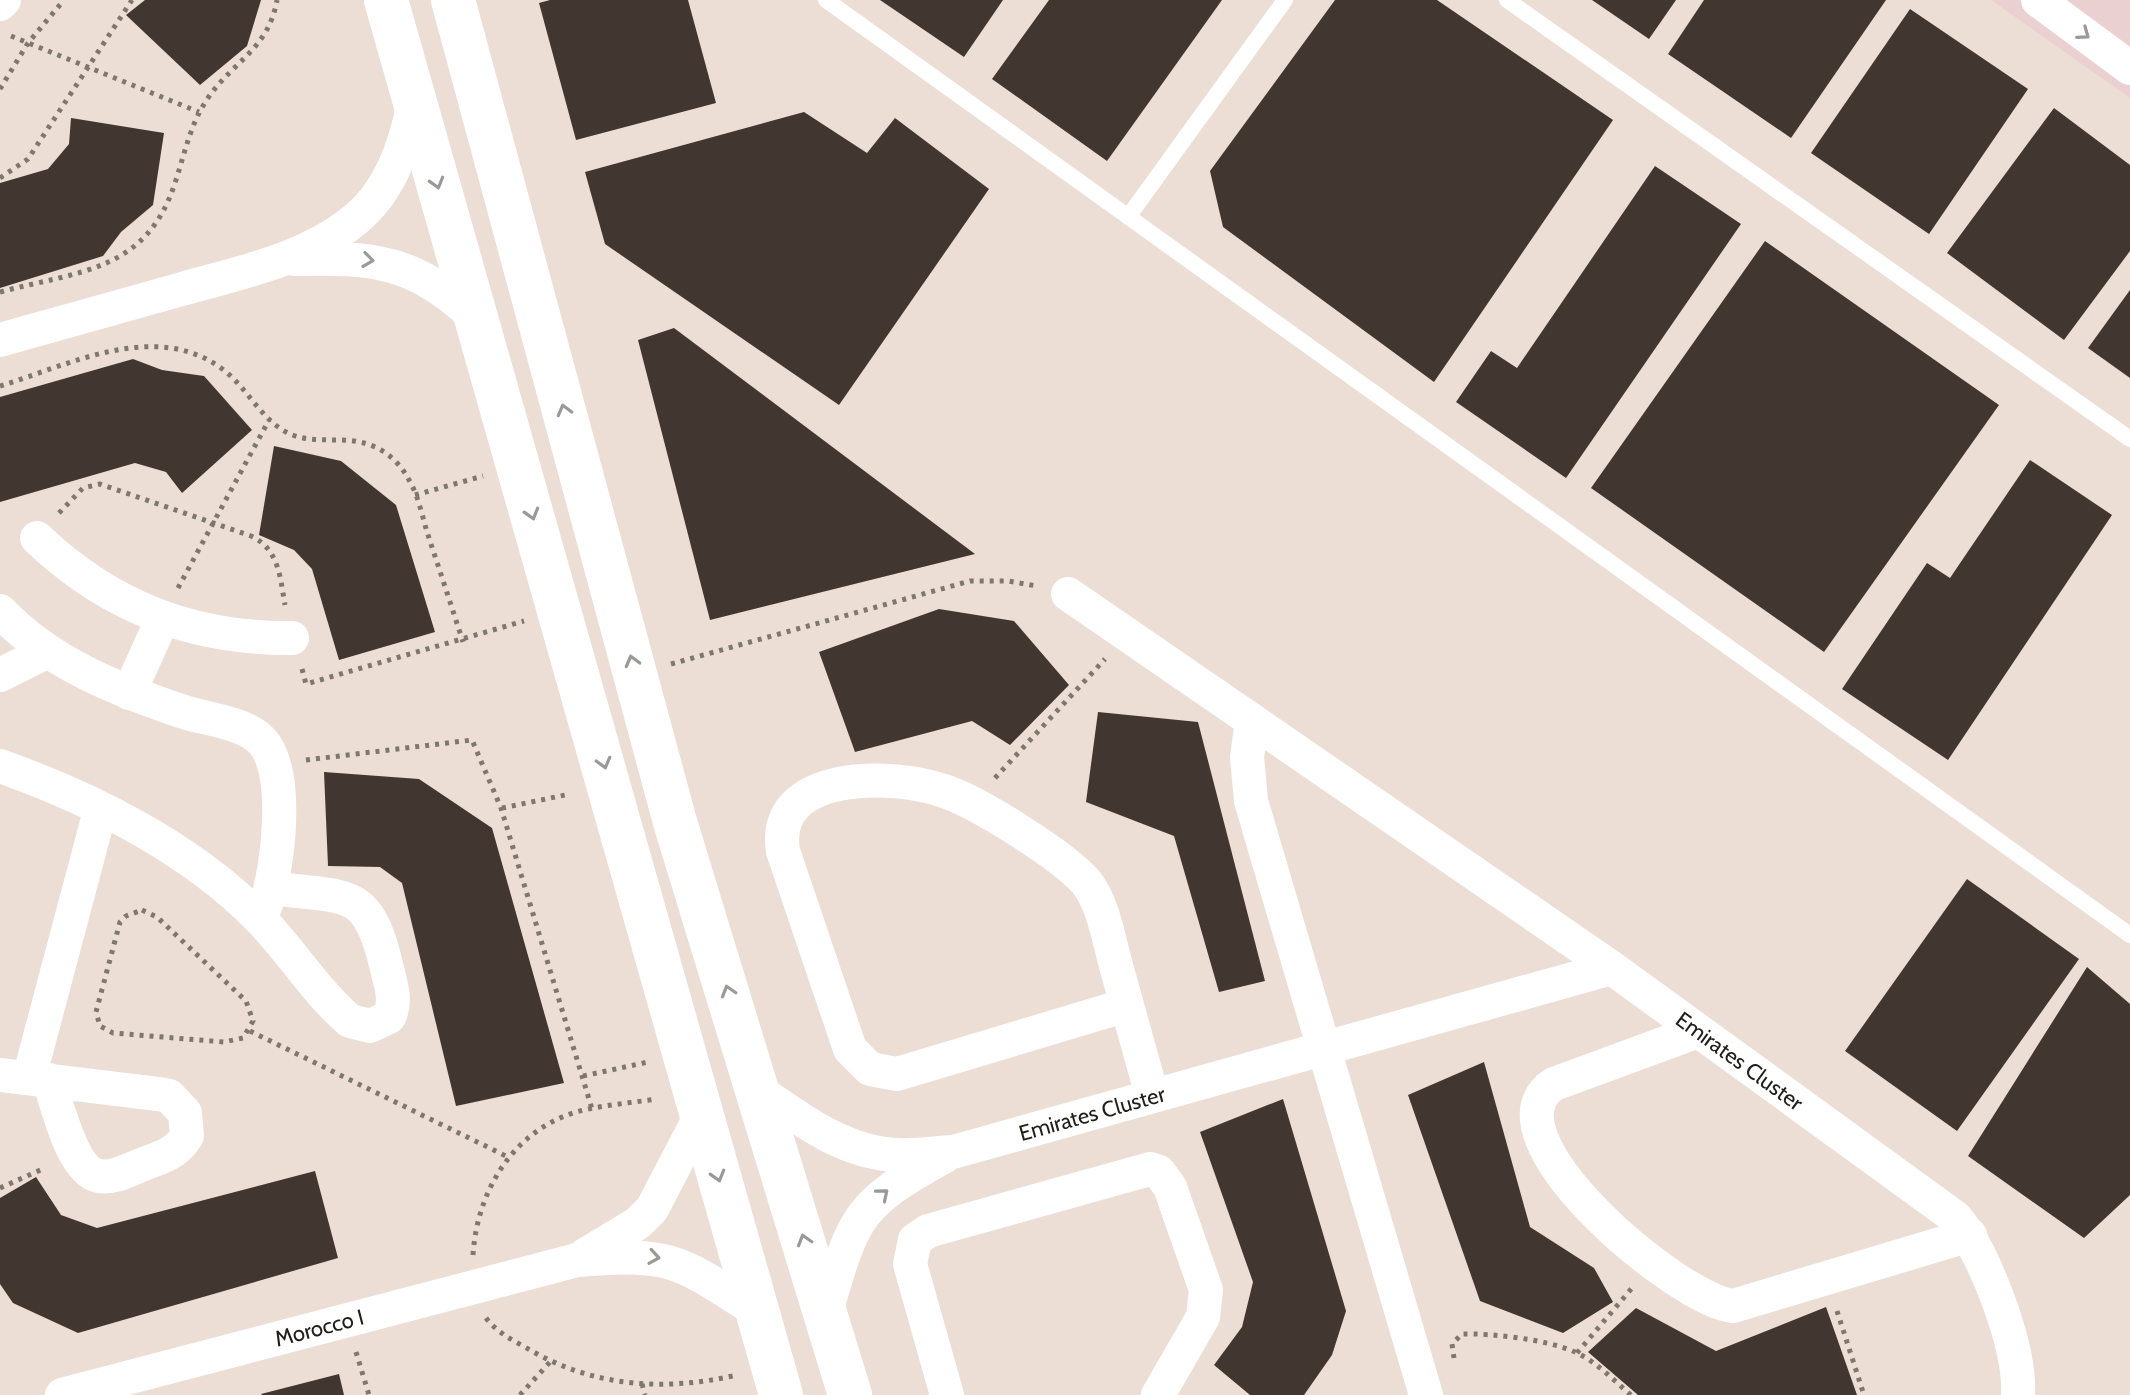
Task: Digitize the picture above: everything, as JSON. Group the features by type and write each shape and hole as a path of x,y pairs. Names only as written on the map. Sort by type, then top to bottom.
{"street":[{"path":"386,0 591,714 781,1395"},
{"path":"453,0 675,822 850,1395"},
{"path":"2038,0 2130,68"},
{"path":"0,340 290,259 337,233 375,198 401,153 414,101"},
{"path":"290,259 366,258 391,264 437,286 477,319"},
{"path":"37,538 108,594 162,620 223,635 292,638"},
{"path":"1068,594 1612,968"},
{"path":"0,611 46,652 129,693 239,727 262,741 275,764 278,838 272,888 260,920"},
{"path":"129,693 162,620"},
{"path":"0,675 46,652"},
{"path":"591,714 594,708 608,702 621,709 649,791 675,822"},
{"path":"1252,721 1247,757 1251,801 1426,1395"},
{"path":"0,766 100,811 201,870 260,920 350,1021 370,1026 389,1017 394,998 379,931 364,908 340,898 272,888"},
{"path":"1127,1005 897,1074 883,1074 858,1061 850,1049 783,851 782,825 787,813 795,803 817,789 867,782 921,784 971,804 1069,867 1089,885 1100,909 1127,1005 1152,1096"},
{"path":"26,1077 169,1096 185,1113 188,1124 181,1146 172,1154 117,1175 98,1176 88,1172 26,1077 100,811"},
{"name":"Emirates Cluster","path":"758,1090 804,1122 848,1144 896,1155 953,1152 1612,968 1956,1218 1970,1235 2013,1351 2018,1395"},
{"path":"1698,1031 1554,1084 1545,1090 1536,1108 1538,1129 1553,1162 1571,1187 1604,1222 1654,1262 1699,1294 1721,1305 1746,1305 1970,1235"},
{"name":"Morocco I","path":"577,1260 638,1223 652,1209 701,1115"},
{"name":"Emirates Cluster","path":"826,1312 848,1238 860,1217 895,1184 953,1152"},
{"path":"947,1395 910,1264 915,1240 928,1231 1141,1169 1159,1172 1166,1178 1206,1290 1203,1317 1158,1395"},
{"name":"Morocco I","path":"62,1395 577,1260 631,1255 665,1259 697,1273 757,1311"}],"lane":[{"path":"826,0 2130,935"},
{"path":"1128,217 1285,0"},
{"path":"1507,0 2130,439"}],"path":[{"path":"0,89 28,43 64,0"},
{"path":"0,178 28,159 132,0"},
{"path":"0,292 119,260 144,241 175,185 199,112 218,84 264,38 277,0"},
{"path":"0,31 199,112"},
{"path":"0,386 130,347 177,349 200,356 233,377 269,420 282,429 308,440 340,439 376,447 401,468 415,495 463,642"},
{"path":"162,620 210,525 269,420"},
{"path":"415,495 519,467"},
{"path":"37,538 76,493 100,484 210,525 251,536 267,547 277,564 292,638 306,684 463,642 559,610"},
{"path":"636,674 970,581 1008,581 1068,594"},
{"path":"971,804 1127,635"},
{"path":"275,764 472,740 501,808 592,1109"},
{"path":"501,808 610,786"},
{"path":"142,910 157,917 246,1001 253,1021 250,1031 234,1042 224,1042 113,1033 100,1026 96,1012 106,968 126,916 142,910"},
{"path":"250,1031 508,1157"},
{"path":"583,1076 684,1054"},
{"path":"0,1188 75,1154"},
{"path":"1577,1353 1654,1262"},
{"path":"1827,1280 1864,1395"},
{"path":"346,1320 369,1395"},
{"path":"1456,1366 1452,1344 1462,1334 1553,1345 1577,1353 1597,1365 1631,1395"},
{"path":"520,1395 550,1362"},
{"path":"642,1384 645,1395"}],"shaded area":[{"path":"1991,0 2130,0 2130,98"}],"building":[{"path":"145,0 261,0 247,46 200,85 126,15"},
{"path":"550,0 688,0 716,103 576,140 539,3"},
{"path":"880,0 1003,0 964,57"},
{"path":"1049,0 1222,0 1107,161 992,79"},
{"path":"1335,0 1437,0 1613,120 1434,382 1223,227 1210,171"},
{"path":"1592,0 1676,0 1649,39"},
{"path":"1704,0 1886,0 1791,138 1668,54"},
{"path":"1910,9 2028,89 1929,234 1811,153"},
{"path":"2054,108 2130,165 2130,251 2064,340 1947,253"},
{"path":"804,112 867,153 895,118 989,189 839,405 605,244 585,172"},
{"path":"71,118 164,133 153,205 121,232 103,256 0,288 0,183 48,169 69,144"},
{"path":"1655,166 1741,224 1566,478 1456,402 1491,351 1517,368"},
{"path":"1765,241 1999,405 1824,652 1591,488"},
{"path":"2130,290 2130,378 2088,348"},
{"path":"674,328 975,554 710,620 638,340"},
{"path":"133,359 162,370 204,376 252,430 182,493 166,472 135,463 0,502 0,397"},
{"path":"274,446 341,461 396,505 435,632 339,660 312,569 294,550 259,535"},
{"path":"2030,460 2112,515 1948,760 1842,689 1927,563 1950,578"},
{"path":"939,609 1014,621 1069,685 1010,745 972,721 855,752 819,652"},
{"path":"1098,712 1198,722 1265,981 1219,992 1174,836 1086,802"},
{"path":"324,772 419,779 492,828 564,1083 456,1106 402,883 380,867 328,866"},
{"path":"1967,879 2079,959 1957,1131 1845,1051"},
{"path":"2087,967 2130,1004 2130,1195 2084,1238 1968,1156"},
{"path":"1484,1062 1530,1227 1594,1268 1613,1302 1563,1333 1480,1301 1408,1095"},
{"path":"1283,1099 1346,1311 1332,1355 1304,1395 1250,1395 1214,1365 1242,1327 1253,1282 1200,1132"},
{"path":"315,1171 338,1258 78,1333 13,1303 0,1284 0,1198 36,1177 61,1215 97,1228"},
{"path":"1826,1307 1857,1395 1638,1395 1588,1352 1636,1308 1716,1351"},
{"path":"339,1374 344,1395 261,1394"}]}
